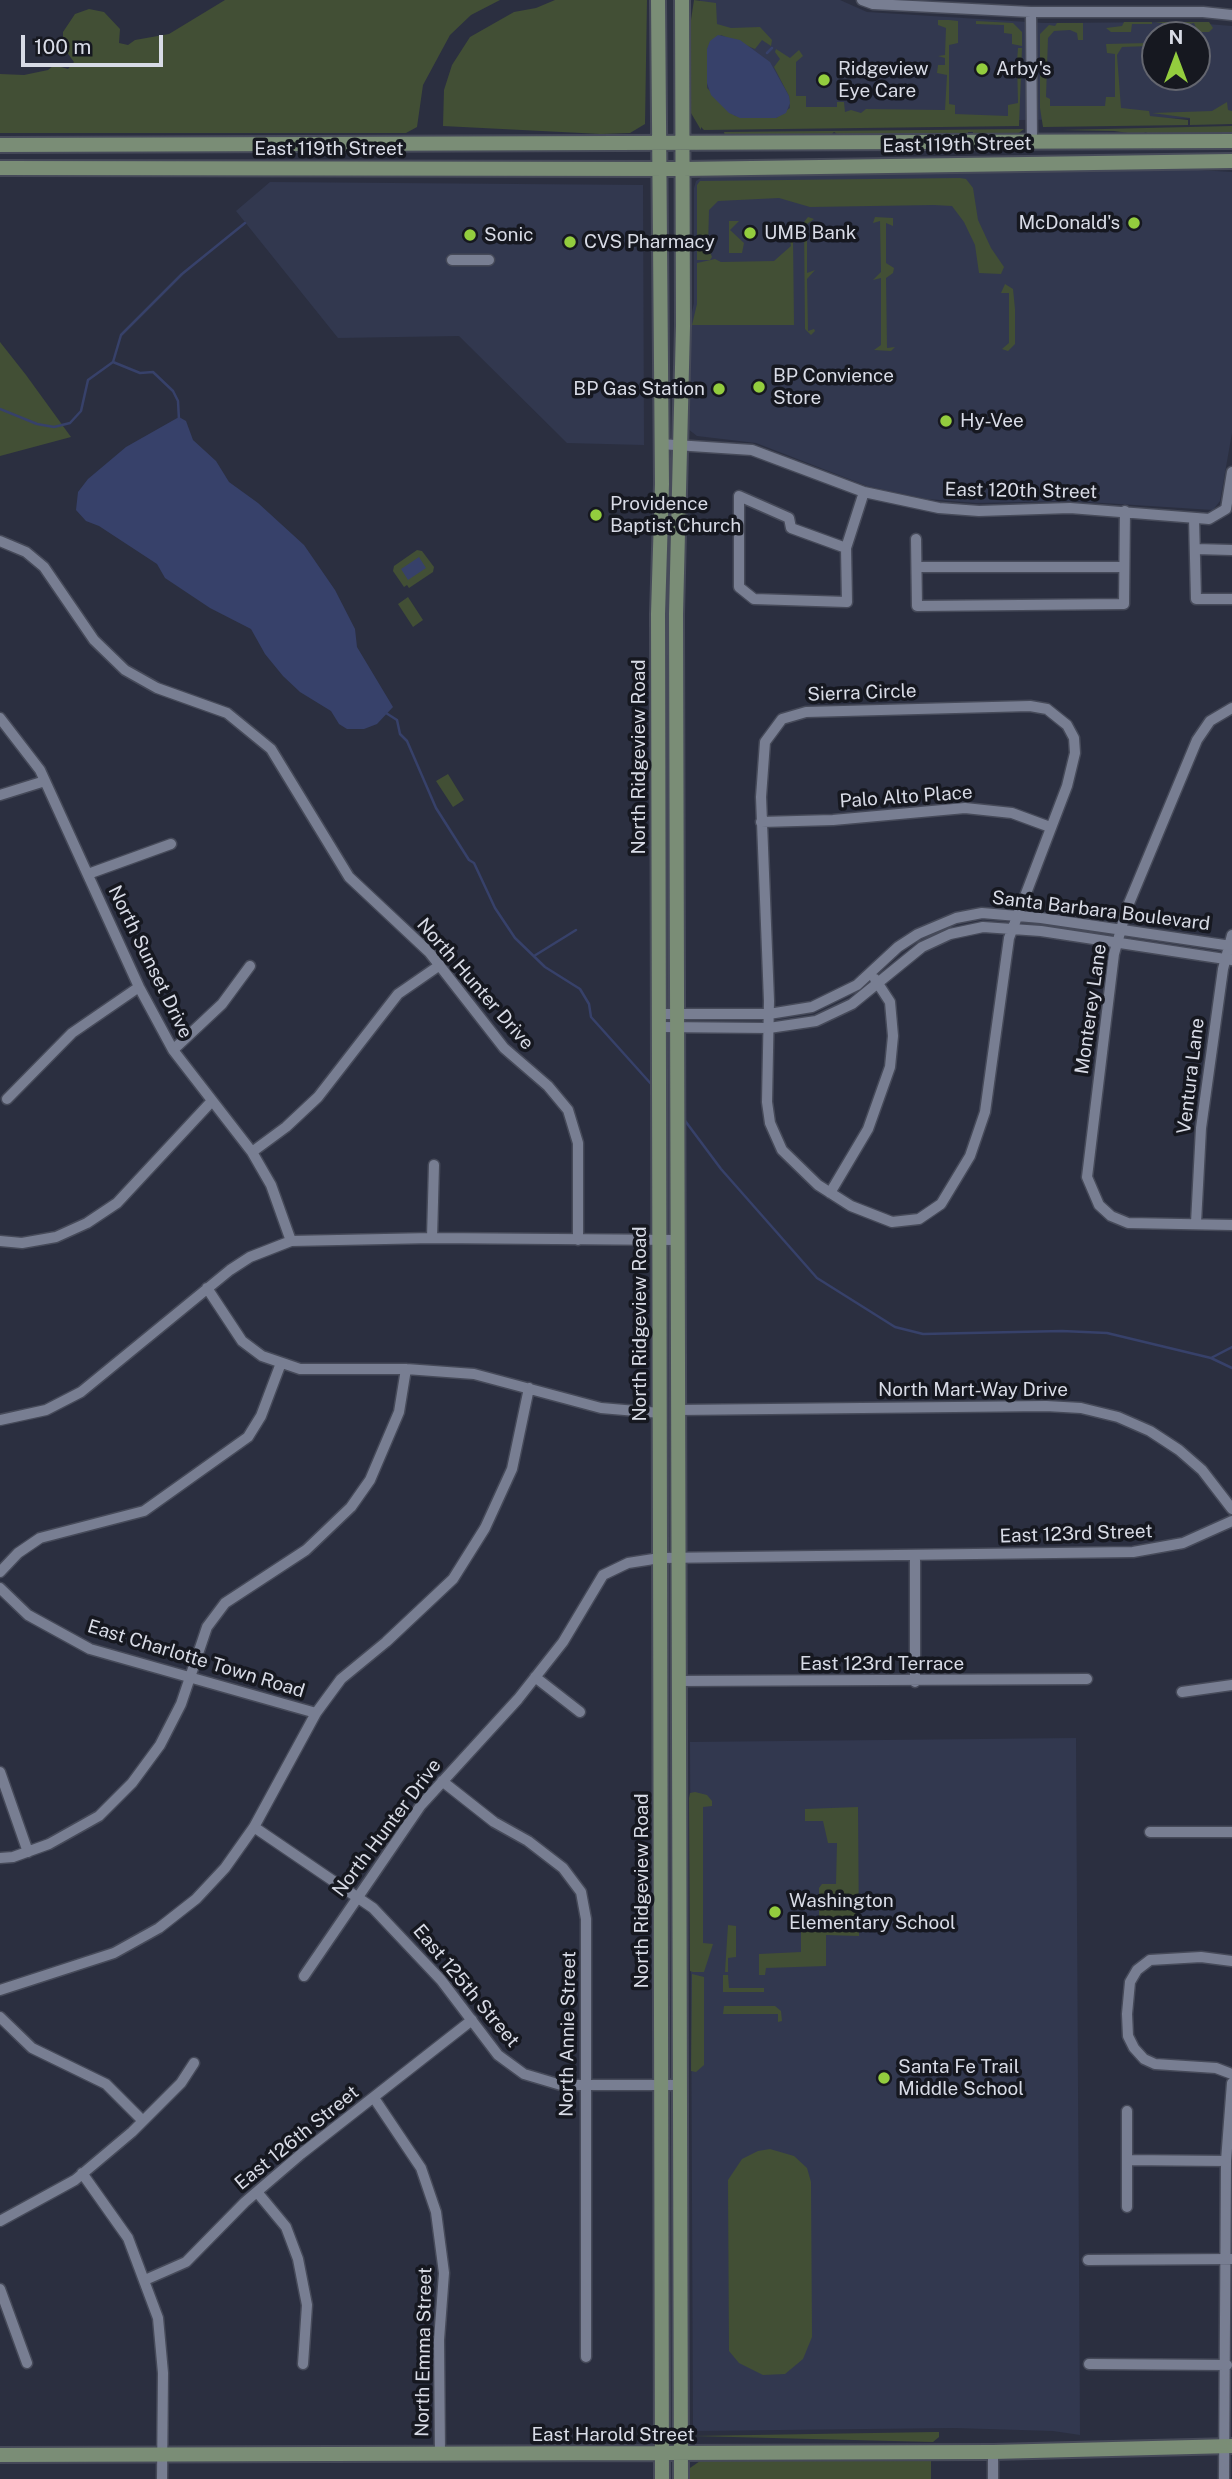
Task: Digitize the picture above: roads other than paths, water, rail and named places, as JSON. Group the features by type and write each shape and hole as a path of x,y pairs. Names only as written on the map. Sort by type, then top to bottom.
{"main road":[{"name":"North Ridgeview Road","path":"658,0 662,2479"},
{"name":"North Ridgeview Road","path":"681,2479 676,614 683,145 682,0"},
{"name":"East 119th Street","path":"0,145 683,145 1232,141"},
{"name":"East 119th Street","path":"0,168 682,169 1232,160"},
{"name":"East Harold Street","path":"0,2455 993,2452 1230,2447"}],"street":[{"path":"862,0 873,4 1031,12 1203,12 1232,15"},
{"path":"1031,12 1032,142"},
{"path":"452,260 489,260"},
{"name":"East 120th Street","path":"660,444 751,450 864,492 939,508 979,511 1064,508 1209,519 1222,514 1227,505 1232,472"},
{"path":"846,548 790,528 789,518 739,496 739,587 754,599 847,601 846,548 864,492"},
{"path":"916,539 917,606 1124,604 1125,511"},
{"path":"1194,518 1196,599 1232,599"},
{"name":"North Hunter Drive","path":"0,541 26,552 44,567 94,640 125,670 157,688 227,713 261,738 283,766 349,877 440,965 504,1048 548,1086 568,1110 578,1143 578,1240"},
{"path":"1195,549 1232,550"},
{"path":"916,567 1124,567"},
{"name":"Sierra Circle","path":"1030,706 1057,715 1074,738 1071,774 1013,928 1002,978 992,1081 985,1112 970,1156 941,1204 919,1219 892,1222 851,1206 830,1193 792,1162 773,1130 767,1102 769,1014 761,822 765,743 782,719 794,713 1030,706"},
{"name":"Monterey Lane","path":"1232,708 1210,721 1197,740 1121,930 1117,943 1087,1177 1099,1205 1119,1220 1139,1224 1232,1225"},
{"name":"North Sunset Drive","path":"0,718 45,781 139,987 173,1050 252,1152 271,1185 291,1241"},
{"path":"0,796 45,781"},
{"name":"Palo Alto Place","path":"761,822 833,820 965,808 1012,813 1050,827"},
{"name":"North Sunset Drive","path":"88,874 171,844"},
{"name":"Santa Barbara Boulevard","path":"658,1021 798,1011 824,1003 870,974 904,943 937,925 982,913 1017,914 1231,946"},
{"name":"Santa Barbara Boulevard","path":"677,1021 769,1028 800,1024 827,1016 852,1004 913,953 942,938 983,928 1013,928 1229,960"},
{"name":"Ventura Lane","path":"1196,1223 1201,1128 1232,935"},
{"path":"252,1152 318,1097 398,995 440,965"},
{"path":"173,1050 222,1004 250,966"},
{"path":"830,1193 868,1129 887,1082 893,1020 890,1002 870,974"},
{"path":"6,1099 72,1033 139,987"},
{"path":"0,1241 22,1243 56,1237 87,1223 117,1203 211,1102"},
{"path":"432,1238 434,1165"},
{"path":"0,1420 46,1410 81,1392 207,1288 258,1254 291,1241 432,1238 677,1240"},
{"path":"207,1288 242,1341 262,1356 300,1369 406,1369 474,1374 601,1408 660,1412"},
{"path":"0,1573 18,1553 40,1538 144,1511 248,1437 261,1416 281,1363"},
{"path":"0,1858 50,1844 99,1816 132,1783 160,1745 181,1704 207,1627 225,1603 306,1550 351,1507 385,1447 399,1412 406,1369"},
{"path":"0,1990 114,1953 159,1928 196,1899 225,1868 254,1827 316,1713 341,1679 386,1642 453,1579 485,1528 512,1469 529,1388"},
{"name":"North Mart-Way Drive","path":"678,1410 1046,1406 1081,1408 1118,1417 1150,1431 1179,1450 1211,1480 1232,1509"},
{"name":"East 123rd Street","path":"678,1558 1150,1550 1199,1538 1232,1521"},
{"path":"915,1555 915,1682"},
{"name":"North Hunter Drive","path":"304,1976 356,1897 442,1781 563,1642 603,1575 628,1563 678,1558"},
{"name":"East Charlotte Town Road","path":"0,1588 28,1615 90,1649 316,1713"},
{"path":"535,1677 580,1712"},
{"name":"East 123rd Terrace","path":"677,1681 915,1682 1087,1679"},
{"path":"1182,1692 1232,1685"},
{"path":"0,1772 28,1852"},
{"name":"North Annie Street","path":"442,1781 494,1822 528,1841 563,1867 581,1892 586,1919 586,2357"},
{"name":"East 125th Street","path":"254,1827 373,1908 410,1943 498,2055 524,2074 561,2085 584,2087 680,2085"},
{"path":"1150,1832 1232,1832"},
{"path":"1232,1961 1201,1957 1150,1960 1137,1970 1130,1982 1127,2014 1128,2036 1144,2059 1155,2064 1216,2068 1232,2074"},
{"path":"0,2017 32,2048 106,2084 143,2121"},
{"name":"East 126th Street","path":"145,2280 186,2262 257,2193 471,2020"},
{"path":"0,2221 19,2213 82,2173 143,2121 181,2083 194,2063"},
{"path":"1224,2479 1230,2447 1226,2161 1232,2083"},
{"name":"North Emma Street","path":"374,2098 421,2168 436,2212 444,2273 439,2340 440,2455"},
{"path":"1127,2111 1127,2207"},
{"path":"1127,2160 1226,2161"},
{"path":"82,2173 128,2238 158,2318 163,2373 162,2479"},
{"path":"257,2193 286,2227 298,2259 307,2305 303,2364"},
{"path":"1088,2260 1229,2259"},
{"path":"0,2288 27,2363"},
{"path":"1089,2364 1227,2365"},
{"path":"993,2452 993,2479"}],"water":[{"path":"718,35 740,40 770,62 789,96 790,103 786,113 776,118 740,118 729,113 711,95 707,83 707,49 710,41"},
{"path":"179,417 186,421 193,440 216,461 229,482 258,503 304,545 335,590 355,629 357,647 393,707 377,724 364,729 347,729 339,724 331,711 300,692 283,676 265,654 251,629 210,608 165,578 157,564 99,526 86,521 76,510 78,492 88,479 126,447"},
{"path":"419,557 426,568 408,580 401,569"}],"waterway":[{"path":"767,53 772,48"},
{"path":"0,409 37,424 54,427 70,423 81,411 88,380 113,362 121,335 182,274 245,223"},
{"path":"113,362 140,373 153,372 173,391 178,401 179,420"},
{"path":"386,713 397,720 400,734 407,741 436,808 469,860 474,863 495,908 515,938 545,967 580,989 589,1004 591,1017 652,1085"},
{"path":"534,956 576,930"},
{"path":"683,1118 721,1169 817,1278 895,1327 923,1334 1062,1331 1107,1333 1211,1358 1232,1368"},
{"path":"1211,1358 1232,1347"}],"place":[{"name":"Arby's","path":"982,69"},
{"name":"Ridgeview Eye Care","path":"824,80"},
{"name":"McDonald's","path":"1134,223"},
{"name":"UMB Bank","path":"750,233"},
{"name":"Sonic","path":"470,235"},
{"name":"CVS Pharmacy","path":"570,242"},
{"name":"BP Convience Store","path":"759,387"},
{"name":"BP Gas Station","path":"719,389"},
{"name":"Hy-Vee","path":"946,421"},
{"name":"Providence Baptist Church","path":"596,515"},
{"name":"Washington Elementary School","path":"775,1912"},
{"name":"Santa Fe Trail Middle School","path":"884,2078"}]}
